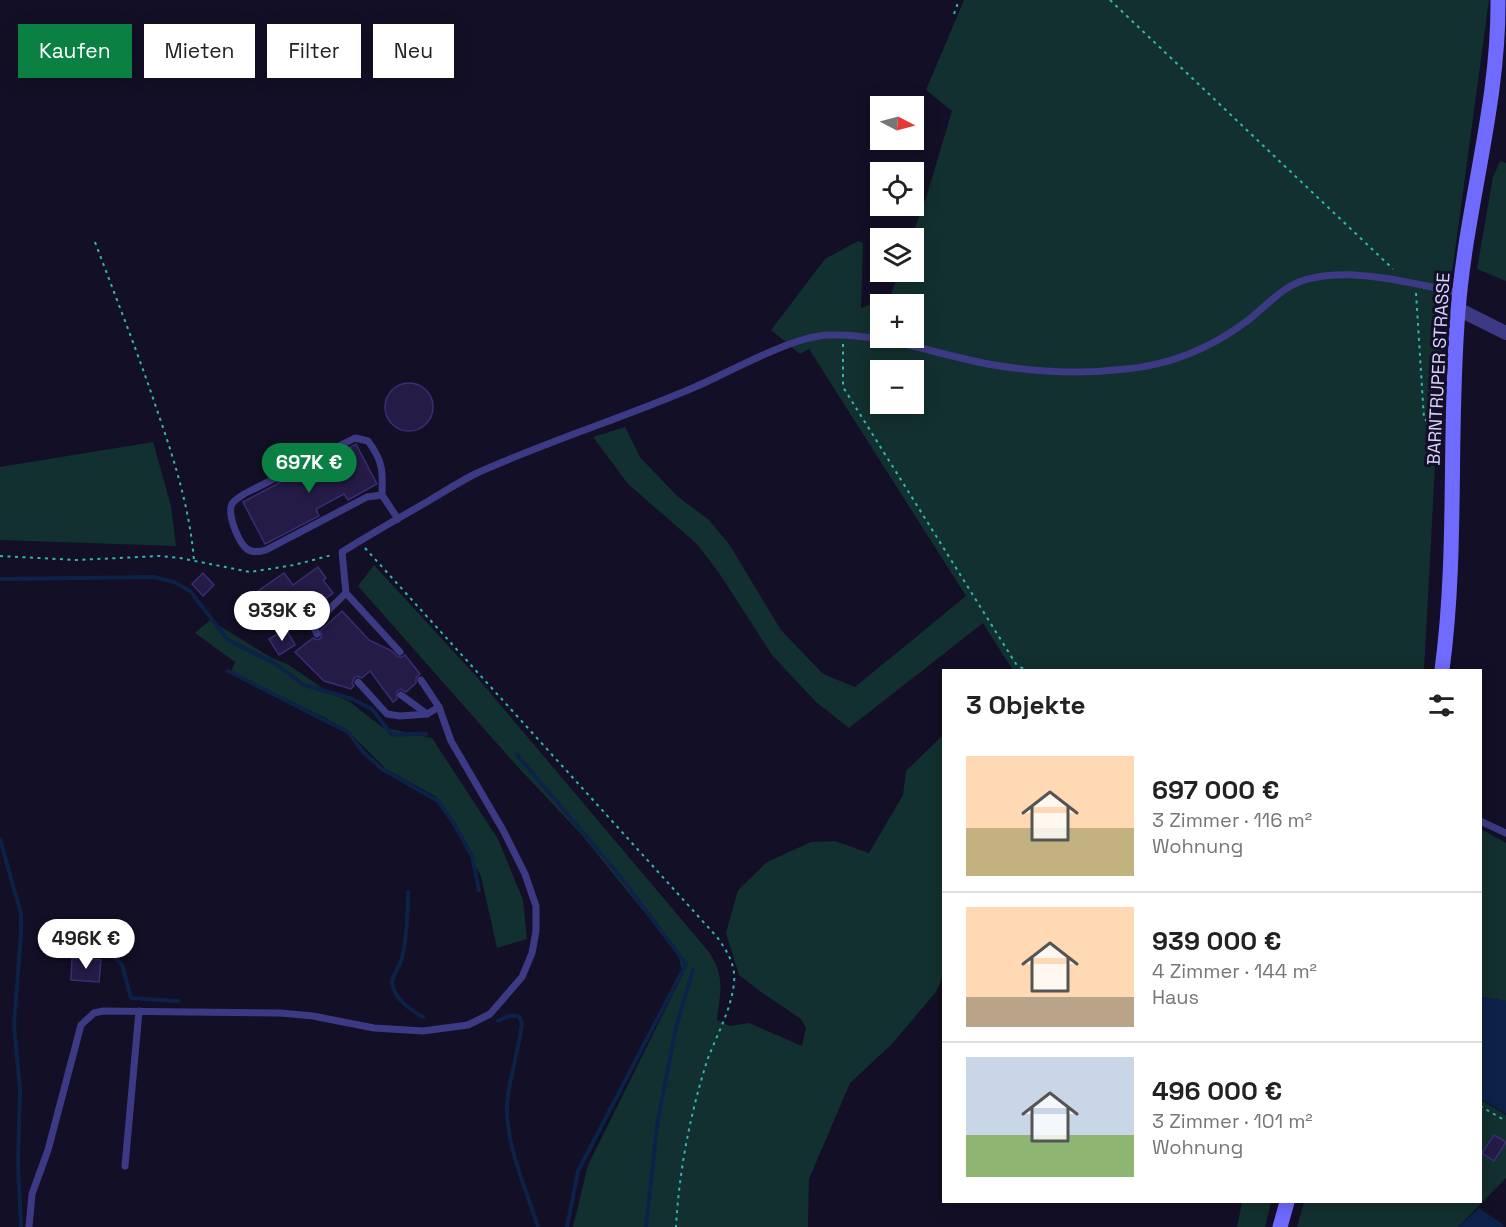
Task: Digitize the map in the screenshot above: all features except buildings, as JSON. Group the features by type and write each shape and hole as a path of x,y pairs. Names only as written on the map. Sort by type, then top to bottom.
{"main road":[{"name":"BARNTRUPER STRASSE","path":"1442,669 1450,584 1459,293 1492,90 1498,6"},
{"path":"1280,1227 1287,1203"}],"street":[{"path":"1458,309 1506,333"}],"lane":[{"path":"400,652 346,593 342,552 474,475 545,444 692,388 784,347 825,335 843,335 875,338 993,365 1037,370 1125,369 1164,363 1192,354 1243,324 1288,287 1302,281 1343,274 1401,279 1459,293"},
{"path":"382,495 367,497 266,550 258,552 249,550 243,545 230,513 232,505 244,494 355,438 368,441 379,457 383,470 382,495 398,519"},
{"path":"317,634 313,625 346,593"},
{"path":"330,609 336,617"},
{"path":"29,1227 32,1194 48,1150 81,1025 94,1013 139,1011 280,1013 313,1016 374,1028 423,1031 468,1025 490,1014 522,977 532,953 536,931 536,906 525,874 503,830 451,741 439,707 421,680"},
{"path":"358,682 387,714 400,716 427,714 439,707"},
{"path":"401,695 427,714"},
{"path":"1482,822 1506,833"},
{"path":"125,1166 139,1011"}],"path":[{"path":"954,14 959,0"},
{"path":"1110,0 1393,269 1415,283 1424,419 1453,436"},
{"path":"95,242 139,356 173,456 192,530 194,561"},
{"path":"843,335 843,387 1016,664 1023,669"},
{"path":"359,541 717,937 731,959 734,983 726,1013 708,1061 690,1128 678,1192 676,1227"},
{"path":"0,556 77,560 159,556 250,572 294,565 342,552"},
{"path":"1482,1107 1506,1121"}],"green space":[{"path":"964,0 1489,0 1441,354 1424,669 1012,669 983,623 849,728 816,702 772,655 719,573 697,544 628,484 593,437 625,427 640,457 677,496 709,520 729,544 781,630 823,674 855,687 966,596 809,349 800,354 771,330 825,259 858,241 863,243 861,308 870,305 870,348 924,348 924,294 891,294 895,282 924,282 924,228 915,228 919,216 924,216 926,198 952,111 926,90"},
{"path":"1500,161 1506,163 1506,281 1477,269 1493,177"},
{"path":"153,442 171,506 176,546 0,540 0,467"},
{"path":"374,565 476,676 709,952 720,978 717,1020 730,1026 749,1023 802,1046 806,1028 801,1019 739,975 726,933 738,890 767,862 811,842 835,841 869,853 903,795 906,771 942,736 942,978 936,992 891,1045 850,1083 809,1179 808,1227 573,1227 588,1165 683,974 678,954 581,834 516,765 358,586"},
{"path":"210,620 272,658 289,665 328,692 350,702 382,727 432,738 498,839 523,900 527,939 497,948 481,876 449,814 435,796 386,769 352,735 326,718 231,672 235,662 195,633"},
{"path":"1482,830 1506,843 1506,1001 1482,997"},
{"path":"1482,1101 1506,1115 1506,1178 1482,1202"},
{"path":"1242,1203 1271,1203 1265,1227 1237,1227"},
{"path":"1304,1203 1482,1203 1458,1227 1297,1227"}],"water":[{"path":"1482,997 1506,1001 1506,1114 1482,1100"},
{"path":"1479,1208 1504,1225 1502,1227 1458,1227"}],"waterway":[{"path":"0,579 154,577 174,582 190,591 228,640 276,664 302,684 352,699 372,709 391,734 426,734"},
{"path":"228,671 348,732 363,752 382,769 438,801 472,856 479,890"},
{"path":"517,755 620,876 686,964 578,1171 567,1227"},
{"path":"0,839 21,914 14,1025 20,1090 18,1163 21,1227"},
{"path":"408,892 404,950 392,983 400,999 423,1017"},
{"path":"114,956 122,965 131,998 178,1001"},
{"path":"646,1227 657,1126 676,1027 693,970"},
{"path":"498,1021 513,1016 519,1017 522,1023 508,1095 508,1121 513,1152 538,1227"}]}
